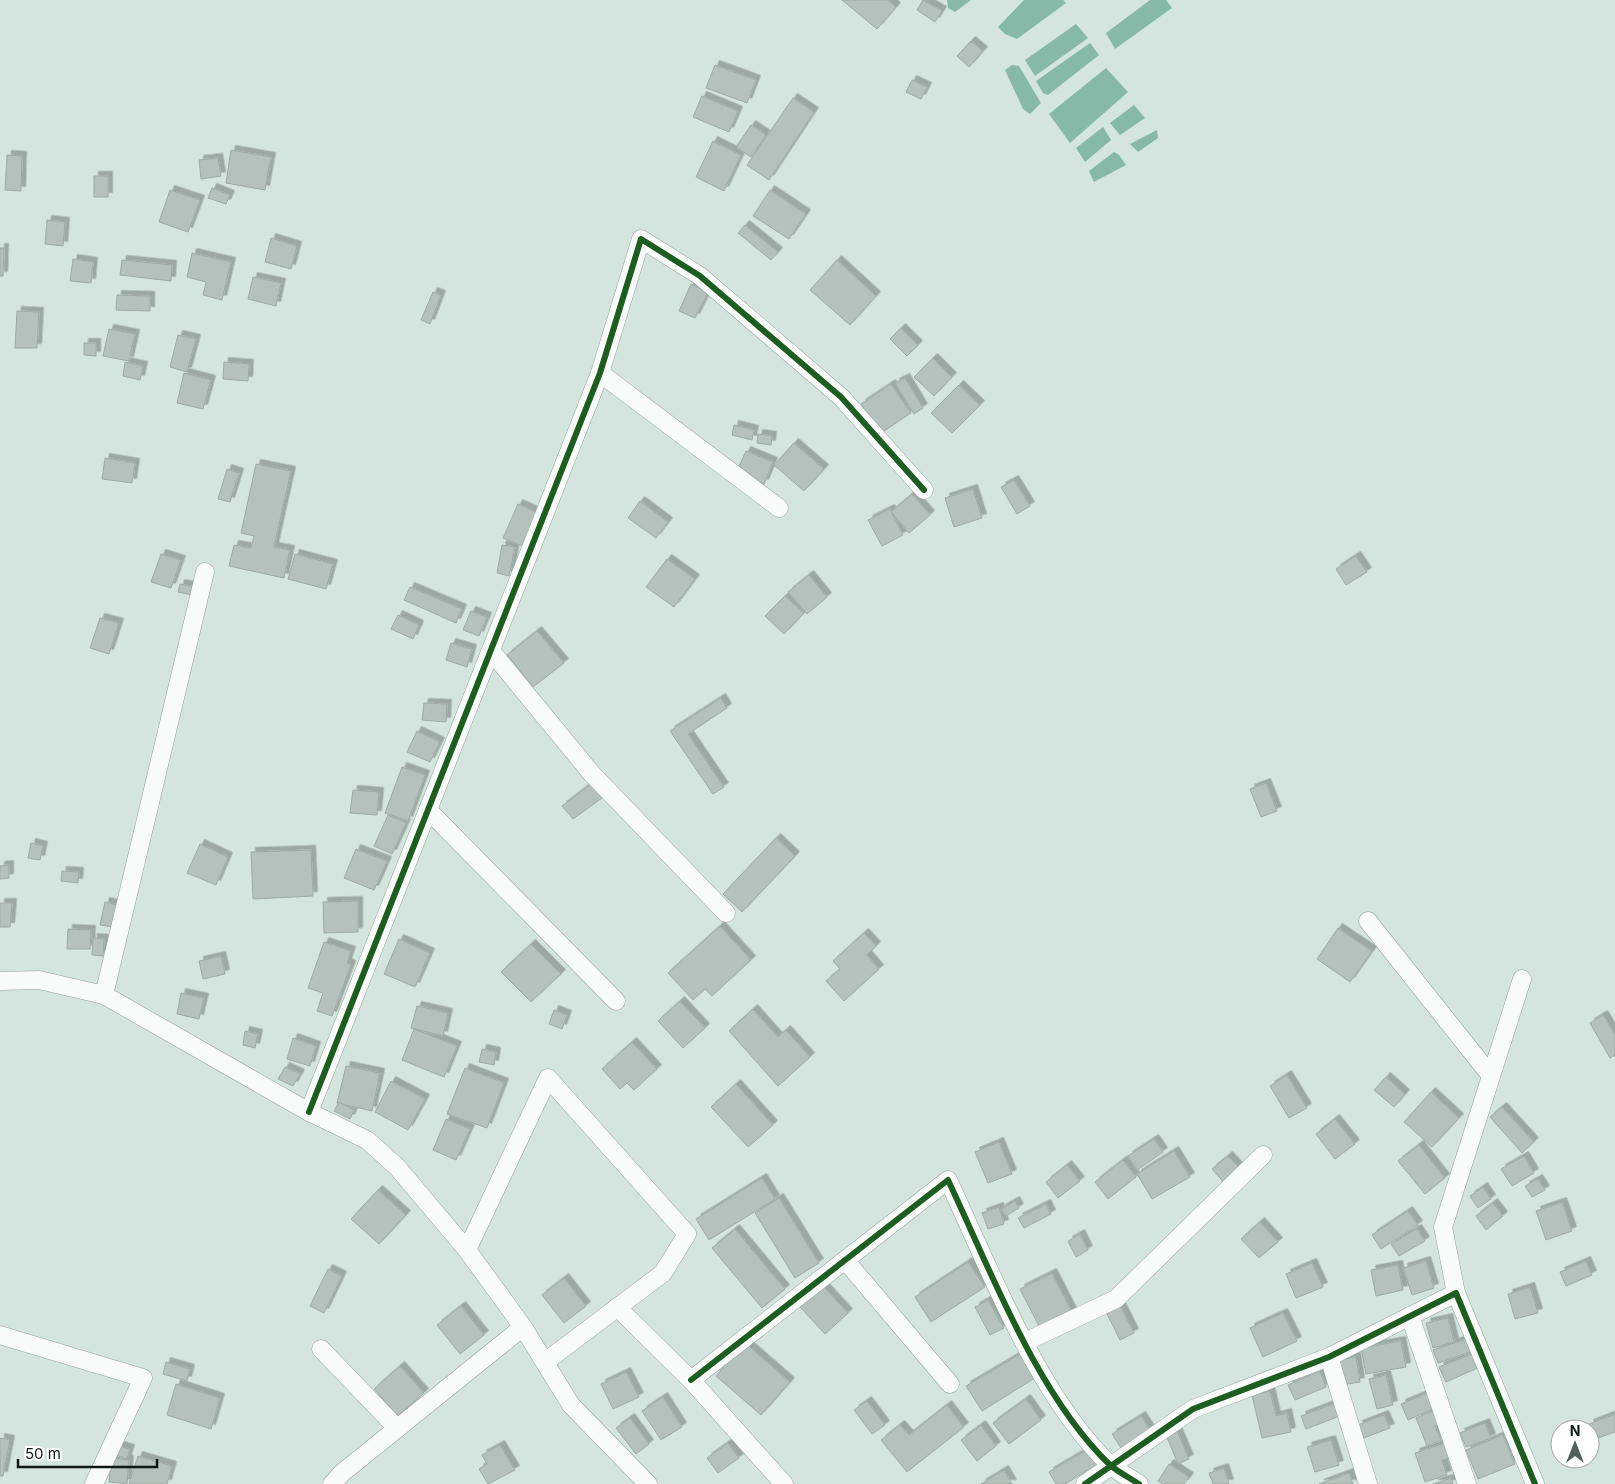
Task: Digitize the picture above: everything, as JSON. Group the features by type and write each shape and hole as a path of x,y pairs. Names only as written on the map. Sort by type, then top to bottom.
{"street":[{"path":"308,1112 600,373 641,239 700,276 841,397 924,490"},
{"path":"600,373 779,508"},
{"path":"104,995 205,572"},
{"path":"490,650 592,774 726,914"},
{"path":"428,810 616,1001"},
{"path":"1368,921 1491,1076"},
{"path":"1522,979 1443,1227 1456,1293 1535,1484"},
{"path":"0,981 40,980 104,995 308,1112 367,1140 397,1168 467,1250 523,1327 571,1404 648,1484"},
{"path":"467,1250 548,1078 687,1234 663,1273 545,1362"},
{"path":"1024,1342 1116,1299 1263,1155"},
{"path":"691,1380 948,1180 1024,1342 1065,1411 1111,1465 1139,1484"},
{"path":"845,1260 950,1384"},
{"path":"1085,1484 1193,1409 1329,1357 1456,1293"},
{"path":"617,1307 691,1380 784,1484"},
{"path":"1410,1316 1467,1484"},
{"path":"332,1484 342,1473 523,1327"},
{"path":"0,1335 143,1378 94,1484"},
{"path":"321,1349 397,1428"},
{"path":"1329,1357 1368,1484"}],"shaded area":[{"path":"947,0 971,0 955,12 948,8"},
{"path":"1024,0 1063,0 1066,3 1017,39 1005,34 998,27"},
{"path":"1150,0 1166,0 1172,8 1115,49 1106,33"},
{"path":"1076,24 1088,38 1035,76 1025,60"},
{"path":"1090,43 1099,55 1048,95 1043,93 1036,81"},
{"path":"1012,65 1019,66 1041,103 1030,114 1023,109 1005,70"},
{"path":"1106,68 1128,92 1070,143 1049,114"},
{"path":"1134,105 1145,118 1120,135 1110,123"},
{"path":"1103,127 1111,140 1085,162 1076,148"},
{"path":"1157,130 1158,138 1138,152 1130,144"},
{"path":"1114,152 1119,155 1126,165 1094,182 1089,171"}],"building":[{"path":"842,0 888,0 896,7 877,29"},
{"path":"923,0 942,11 935,22 917,10"},
{"path":"971,41 983,51 969,67 957,56"},
{"path":"715,65 756,80 747,103 706,88"},
{"path":"912,80 927,87 921,99 906,92"},
{"path":"702,96 738,111 729,132 693,117"},
{"path":"793,98 814,112 769,180 747,165"},
{"path":"751,125 766,135 751,157 736,147"},
{"path":"713,141 741,155 724,191 696,177"},
{"path":"231,150 271,157 265,190 226,183"},
{"path":"7,155 22,156 21,191 5,190"},
{"path":"218,158 221,176 201,179 199,160"},
{"path":"94,176 108,176 108,197 94,197"},
{"path":"212,188 230,195 226,204 208,198"},
{"path":"170,190 200,200 188,232 159,222"},
{"path":"770,190 806,214 789,239 753,216"},
{"path":"47,220 65,222 63,246 45,244"},
{"path":"745,225 778,252 771,260 738,233"},
{"path":"271,238 297,246 291,269 265,262"},
{"path":"0,248 4,248 3,276 0,276"},
{"path":"192,253 231,262 222,300 203,295 206,282 187,277"},
{"path":"73,259 93,262 91,283 70,281"},
{"path":"122,260 172,265 171,281 120,275"},
{"path":"837,260 876,296 850,325 810,290"},
{"path":"253,277 281,283 276,306 248,299"},
{"path":"691,284 708,292 695,318 679,311"},
{"path":"433,292 441,295 430,324 421,320"},
{"path":"117,295 150,296 150,311 116,310"},
{"path":"17,311 39,312 37,348 15,348"},
{"path":"901,328 918,345 907,356 890,339"},
{"path":"109,329 135,334 129,361 103,356"},
{"path":"178,335 196,339 187,372 170,367"},
{"path":"84,343 96,343 96,356 84,355"},
{"path":"933,358 952,377 934,396 914,377"},
{"path":"125,362 143,366 140,380 123,376"},
{"path":"224,362 249,364 248,381 223,379"},
{"path":"184,373 211,380 203,409 177,403"},
{"path":"905,378 923,408 914,414 895,383"},
{"path":"891,384 911,413 881,433 861,404"},
{"path":"959,385 980,405 952,433 931,413"},
{"path":"734,425 754,430 752,440 732,435"},
{"path":"758,434 772,436 771,445 757,443"},
{"path":"794,443 824,469 804,491 774,465"},
{"path":"746,451 773,462 764,484 736,473"},
{"path":"105,458 135,463 132,483 102,479"},
{"path":"256,464 291,471 274,547 290,550 284,578 229,566 234,545 251,548 254,536 241,533"},
{"path":"227,469 239,473 230,502 218,499"},
{"path":"1014,480 1030,506 1017,514 1001,487"},
{"path":"973,489 982,518 954,527 945,498"},
{"path":"912,494 930,515 909,533 891,512"},
{"path":"640,501 668,522 656,538 628,518"},
{"path":"518,504 538,513 523,546 503,538"},
{"path":"890,509 903,535 882,546 868,520"},
{"path":"502,545 515,547 509,576 497,573"},
{"path":"161,554 181,560 171,588 151,582"},
{"path":"295,554 333,564 326,589 288,579"},
{"path":"1356,556 1367,572 1346,585 1336,569"},
{"path":"667,559 695,579 674,607 646,587"},
{"path":"809,575 827,597 807,614 788,592"},
{"path":"180,584 194,587 192,595 178,592"},
{"path":"410,587 462,609 456,623 404,600"},
{"path":"785,596 804,613 784,634 765,616"},
{"path":"471,611 487,617 479,636 463,630"},
{"path":"398,615 419,625 413,639 391,629"},
{"path":"100,618 119,623 109,654 90,648"},
{"path":"537,631 564,663 533,687 507,655"},
{"path":"451,643 472,649 467,667 446,660"},
{"path":"721,698 727,708 688,734 724,787 713,794 670,731"},
{"path":"424,703 447,704 446,722 422,720"},
{"path":"417,731 440,742 430,762 407,752"},
{"path":"402,767 425,775 408,821 385,813"},
{"path":"1266,783 1277,811 1261,817 1250,789"},
{"path":"591,784 602,798 573,819 562,806"},
{"path":"353,790 379,792 377,815 350,813"},
{"path":"388,815 406,823 392,854 374,846"},
{"path":"776,838 795,856 742,912 723,894"},
{"path":"31,843 43,846 40,860 28,858"},
{"path":"200,844 228,857 216,885 187,873"},
{"path":"356,849 387,861 374,890 344,878"},
{"path":"311,850 313,896 253,899 251,852"},
{"path":"9,865 9,878 0,879 0,866"},
{"path":"62,871 79,872 78,883 61,881"},
{"path":"358,901 358,932 324,933 323,902"},
{"path":"105,902 118,905 113,927 100,925"},
{"path":"0,903 12,903 10,927 0,927"},
{"path":"720,926 751,960 712,996 705,989 693,1000 668,973"},
{"path":"1338,928 1372,951 1350,982 1317,959"},
{"path":"68,929 91,930 90,949 67,949"},
{"path":"864,933 876,946 867,955 879,969 844,1001 826,981 840,969 833,961"},
{"path":"93,938 104,939 103,956 92,955"},
{"path":"399,939 430,953 415,987 384,974"},
{"path":"324,942 351,951 347,963 351,965 332,1016 317,1011 323,993 308,988"},
{"path":"531,944 561,974 531,1002 501,972"},
{"path":"221,956 225,974 203,979 199,961"},
{"path":"181,993 204,998 199,1019 177,1014"},
{"path":"680,1001 705,1028 683,1048 658,1021"},
{"path":"417,1006 448,1013 443,1036 411,1028"},
{"path":"753,1009 778,1037 786,1030 810,1057 778,1086 729,1031"},
{"path":"554,1010 567,1015 562,1029 549,1024"},
{"path":"1603,1015 1615,1035 1615,1055 1610,1058 1590,1023"},
{"path":"414,1029 457,1046 444,1077 402,1060"},
{"path":"245,1031 258,1034 255,1048 243,1045"},
{"path":"293,1038 316,1046 310,1066 287,1059"},
{"path":"632,1042 657,1069 634,1090 627,1083 620,1089 602,1069"},
{"path":"482,1049 496,1052 494,1065 479,1062"},
{"path":"346,1066 380,1073 372,1111 337,1103"},
{"path":"285,1067 300,1074 293,1086 278,1079"},
{"path":"465,1068 504,1083 487,1128 447,1114"},
{"path":"1287,1075 1307,1108 1289,1118 1270,1086"},
{"path":"1386,1077 1405,1094 1394,1107 1374,1090"},
{"path":"391,1081 425,1099 408,1130 375,1112"},
{"path":"736,1084 773,1125 748,1147 711,1107"},
{"path":"1431,1092 1459,1118 1432,1147 1404,1122"},
{"path":"339,1102 354,1110 350,1119 334,1111"},
{"path":"1502,1107 1534,1142 1522,1153 1490,1117"},
{"path":"446,1119 470,1129 456,1160 433,1150"},
{"path":"1335,1119 1355,1144 1335,1159 1316,1134"},
{"path":"1154,1139 1163,1152 1137,1170 1128,1156"},
{"path":"999,1142 1012,1174 988,1183 975,1152"},
{"path":"1419,1145 1445,1178 1425,1194 1398,1161"},
{"path":"1174,1151 1190,1177 1152,1199 1137,1174"},
{"path":"1228,1156 1241,1170 1225,1184 1212,1169"},
{"path":"1524,1156 1534,1173 1512,1186 1501,1169"},
{"path":"1123,1160 1136,1177 1108,1199 1095,1182"},
{"path":"1067,1165 1080,1181 1058,1198 1046,1182"},
{"path":"762,1178 775,1199 709,1240 696,1219"},
{"path":"1538,1179 1545,1190 1532,1197 1525,1186"},
{"path":"1483,1187 1491,1199 1478,1208 1470,1196"},
{"path":"378,1190 406,1215 379,1244 351,1219"},
{"path":"779,1198 819,1263 795,1278 755,1213"},
{"path":"1015,1201 1019,1208 1006,1216 1001,1209"},
{"path":"1562,1202 1572,1231 1546,1240 1536,1211"},
{"path":"1493,1203 1503,1216 1486,1230 1476,1216"},
{"path":"1046,1204 1051,1214 1024,1228 1018,1218"},
{"path":"999,1207 1004,1224 988,1229 982,1213"},
{"path":"1408,1211 1418,1225 1381,1249 1372,1235"},
{"path":"1260,1222 1278,1242 1259,1258 1241,1239"},
{"path":"735,1229 785,1289 762,1308 712,1248"},
{"path":"1417,1229 1425,1241 1399,1256 1391,1244"},
{"path":"1080,1234 1088,1250 1076,1257 1068,1241"},
{"path":"1426,1261 1434,1288 1412,1295 1403,1268"},
{"path":"1586,1261 1592,1275 1566,1286 1560,1272"},
{"path":"968,1262 985,1287 931,1322 915,1297"},
{"path":"1312,1263 1323,1287 1296,1298 1286,1274"},
{"path":"1398,1265 1403,1290 1376,1296 1371,1270"},
{"path":"328,1269 342,1276 324,1313 310,1306"},
{"path":"1052,1273 1072,1312 1040,1328 1020,1289"},
{"path":"564,1278 586,1306 564,1323 542,1295"},
{"path":"823,1286 848,1313 825,1334 800,1307"},
{"path":"1530,1287 1538,1313 1515,1319 1508,1294"},
{"path":"988,1300 1004,1328 990,1335 975,1307"},
{"path":"1120,1305 1134,1333 1120,1340 1106,1312"},
{"path":"461,1306 484,1335 460,1354 437,1325"},
{"path":"1283,1313 1297,1341 1263,1357 1250,1328"},
{"path":"1448,1318 1454,1342 1433,1348 1426,1323"},
{"path":"1469,1338 1473,1351 1438,1363 1433,1350"},
{"path":"1401,1341 1406,1367 1366,1374 1361,1348"},
{"path":"744,1342 790,1382 761,1415 716,1376"},
{"path":"1474,1353 1480,1367 1446,1382 1439,1367"},
{"path":"1020,1354 1035,1378 982,1411 966,1386"},
{"path":"1356,1357 1360,1382 1342,1385 1338,1360"},
{"path":"166,1362 190,1369 187,1381 163,1374"},
{"path":"400,1366 424,1393 398,1416 374,1389"},
{"path":"1320,1371 1326,1387 1295,1400 1288,1385"},
{"path":"626,1372 639,1397 613,1409 601,1384"},
{"path":"1386,1375 1393,1405 1377,1409 1369,1379"},
{"path":"176,1384 220,1398 211,1429 167,1415"},
{"path":"1270,1391 1276,1416 1287,1413 1291,1432 1262,1438 1252,1395"},
{"path":"1430,1392 1437,1407 1408,1420 1401,1404"},
{"path":"663,1397 682,1427 661,1440 642,1411"},
{"path":"1026,1399 1041,1420 1009,1444 993,1423"},
{"path":"867,1401 885,1425 872,1434 854,1410"},
{"path":"1335,1403 1340,1416 1306,1429 1301,1416"},
{"path":"947,1405 964,1427 907,1472 881,1440 900,1425 909,1435"},
{"path":"1438,1409 1444,1422 1435,1426 1441,1440 1427,1446 1416,1418"},
{"path":"1615,1414 1615,1432 1600,1437 1600,1420"},
{"path":"1384,1415 1390,1428 1364,1438 1358,1425"},
{"path":"1141,1416 1150,1430 1121,1448 1112,1434"},
{"path":"630,1418 649,1444 636,1454 616,1428"},
{"path":"1485,1423 1491,1438 1466,1447 1460,1433"},
{"path":"981,1425 996,1446 977,1461 961,1440"},
{"path":"1177,1431 1189,1459 1178,1464 1166,1435"},
{"path":"1503,1435 1515,1464 1478,1479 1466,1450"},
{"path":"0,1438 10,1440 3,1476 0,1476"},
{"path":"1331,1440 1339,1465 1315,1472 1307,1447"},
{"path":"1448,1442 1453,1457 1442,1460 1447,1475 1425,1482 1415,1453"},
{"path":"728,1443 739,1458 718,1473 707,1458"},
{"path":"500,1445 515,1470 488,1484 479,1469 487,1464 482,1455"},
{"path":"119,1446 130,1449 127,1459 116,1455"},
{"path":"1090,1448 1100,1463 1065,1484 1056,1484 1049,1472"},
{"path":"138,1456 172,1466 167,1484 129,1484"},
{"path":"111,1458 129,1460 127,1484 109,1482"},
{"path":"1169,1464 1189,1477 1184,1484 1163,1484 1158,1481"},
{"path":"1224,1468 1229,1484 1213,1484 1209,1473"},
{"path":"1004,1470 1012,1484 981,1484"},
{"path":"1349,1473 1353,1484 1319,1484"},
{"path":"1451,1478 1453,1484 1433,1484"}],"cycle path":[{"path":"309,1112 600,373 641,239 700,276 841,397 924,490"},
{"path":"691,1380 948,1180 999,1292 1038,1368 1060,1404 1084,1436 1110,1465 1139,1484"},
{"path":"1085,1484 1193,1409 1329,1357 1456,1293 1535,1484"}]}
